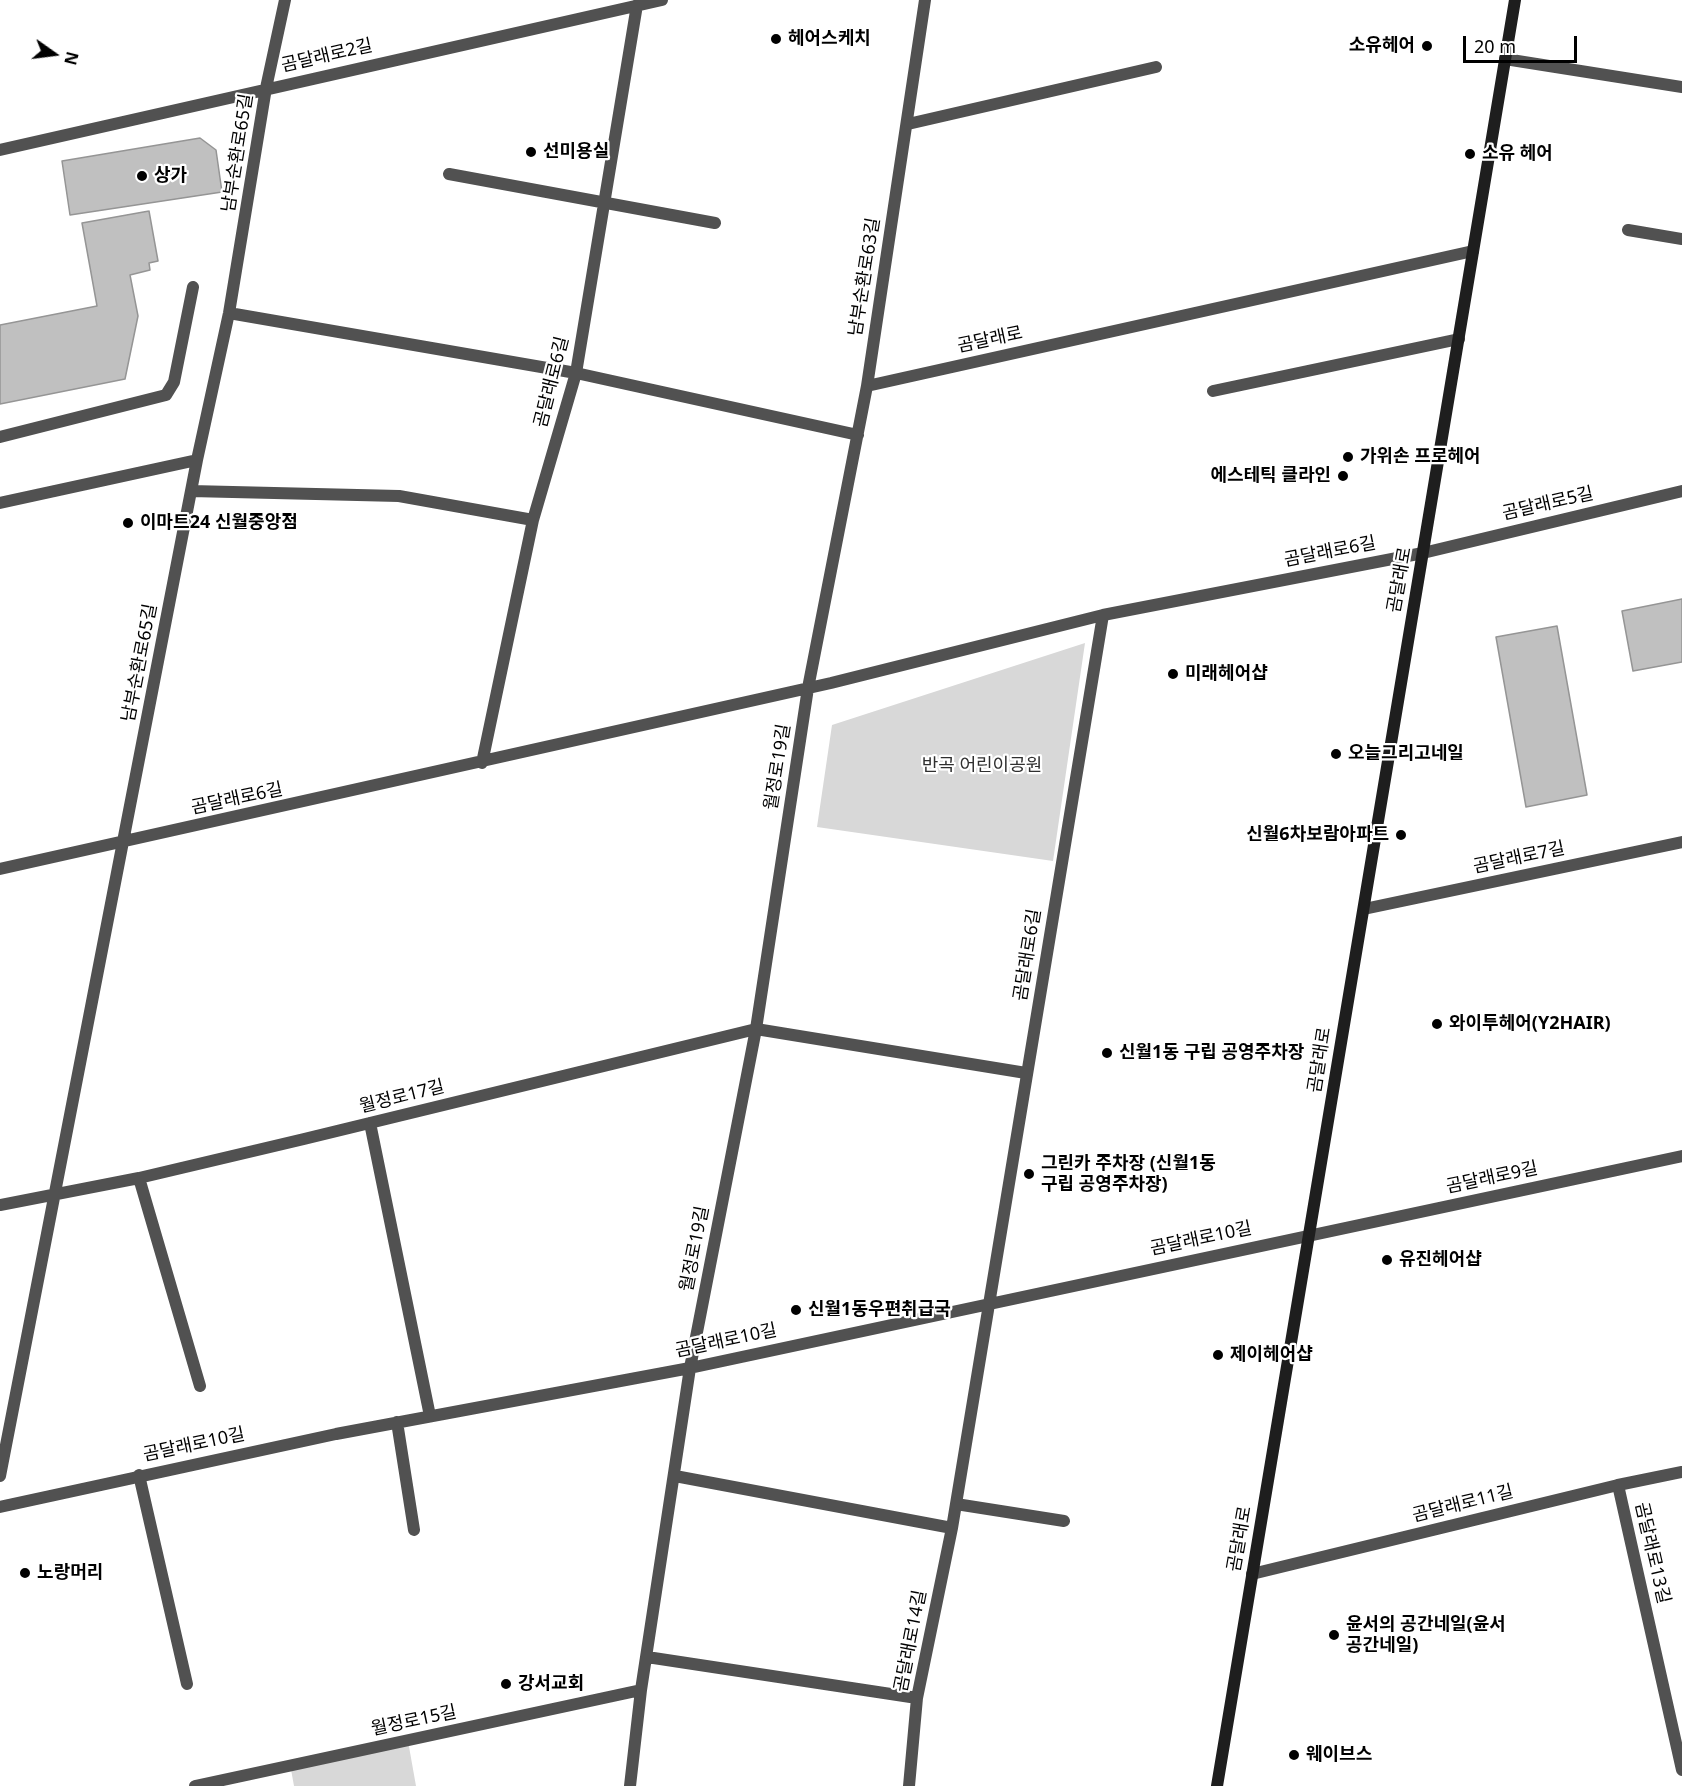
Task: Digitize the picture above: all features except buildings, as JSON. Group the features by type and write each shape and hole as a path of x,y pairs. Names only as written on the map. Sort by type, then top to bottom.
{"street":[{"name":"남부순환로65길","path":"124,842 197,460 229,313 267,88 285,0"},
{"name":"곰달래로2길","path":"0,150 662,0"},
{"name":"남부순환로63길","path":"808,688 867,386 925,0"},
{"name":"곰달래로","path":"1217,1786 1515,0"},
{"name":"곰달래로6길","path":"482,763 533,520 576,373 637,5"},
{"path":"1505,59 1682,87"},
{"path":"908,124 1156,67"},
{"path":"449,174 715,224"},
{"path":"1628,231 1682,239"},
{"name":"곰달래로","path":"867,386 1473,251"},
{"path":"0,437 166,395 174,382 193,287"},
{"path":"229,313 576,373 858,435"},
{"path":"1213,391 1460,339"},
{"path":"0,503 197,460"},
{"path":"191,491 399,496 533,520"},
{"name":"곰달래로5길","path":"1423,553 1682,491"},
{"name":"곰달래로6길","path":"0,869 482,763 808,688 1103,615 1423,553"},
{"name":"곰달래로6길","path":"991,1302 1026,1073 1103,615"},
{"name":"월정로19길","path":"630,1786 641,1690 690,1368 756,1029 808,688"},
{"path":"0,1476 124,842"},
{"name":"곰달래로7길","path":"1364,909 1682,842"},
{"path":"756,1029 1026,1073"},
{"name":"월정로17길","path":"0,1205 139,1178 756,1029"},
{"path":"370,1123 429,1416"},
{"name":"곰달래로9길","path":"1310,1234 1682,1156"},
{"path":"139,1178 200,1386"},
{"name":"곰달래로10길","path":"0,1507 139,1475 397,1422 690,1368 1310,1234"},
{"name":"곰달래로14길","path":"909,1786 917,1698 952,1528 991,1302"},
{"path":"397,1422 414,1530"},
{"name":"곰달래로11길","path":"1252,1574 1618,1485 1682,1472"},
{"path":"139,1475 187,1684"},
{"path":"675,1476 952,1528"},
{"name":"곰달래로13길","path":"1618,1485 1682,1770"},
{"path":"956,1503 1064,1521"},
{"path":"647,1657 917,1698"},
{"name":"월정로15길","path":"195,1786 641,1690"}],"green space":[{"name":"반곡 어린이공원","path":"1085,643 1053,861 817,827 832,725"},
{"path":"408,1741 416,1786 294,1786 290,1764"}],"place":[{"name":"헤어스케치","path":"776,39"},
{"name":"소유헤어","path":"1427,46"},
{"name":"선미용실","path":"531,152"},
{"name":"소유 헤어","path":"1470,154"},
{"name":"상가","path":"142,176"},
{"name":"가위손 프로헤어","path":"1348,457"},
{"name":"에스테틱 클라인","path":"1343,476"},
{"name":"이마트24 신월중앙점","path":"128,523"},
{"name":"미래헤어샵","path":"1173,674"},
{"name":"오늘그리고네일","path":"1336,754"},
{"name":"신월6차보람아파트","path":"1401,835"},
{"name":"와이투헤어(Y2HAIR)","path":"1437,1024"},
{"name":"신월1동 구립 공영주차장","path":"1107,1053"},
{"name":"그린카 주차장 (신월1동 구립 공영주차장)","path":"1029,1174"},
{"name":"유진헤어샵","path":"1387,1260"},
{"name":"신월1동우편취급국","path":"796,1310"},
{"name":"제이헤어샵","path":"1218,1355"},
{"name":"노랑머리","path":"25,1573"},
{"name":"윤서의 공간네일(윤서 공간네일)","path":"1334,1635"},
{"name":"강서교회","path":"506,1684"},
{"name":"웨이브스","path":"1294,1755"}]}
